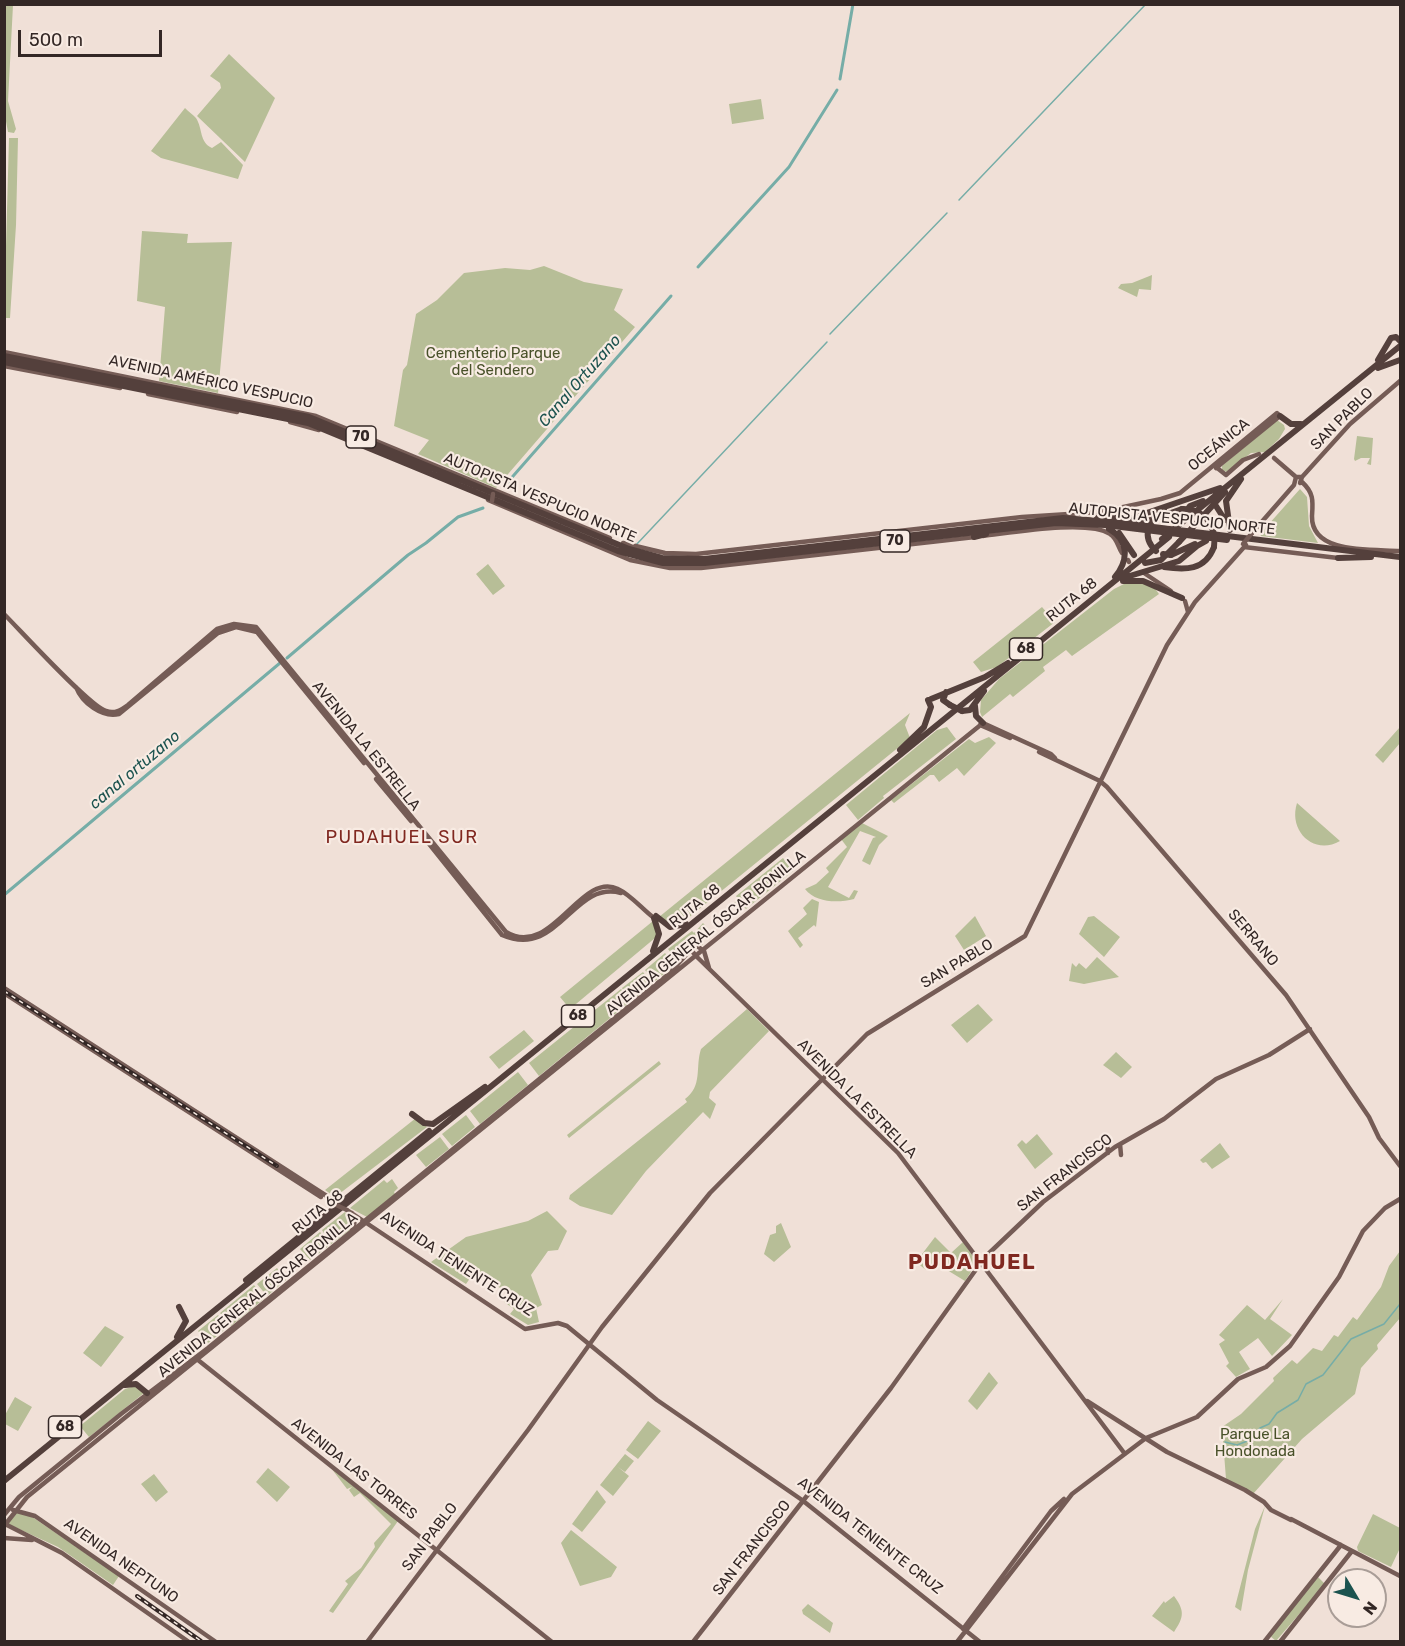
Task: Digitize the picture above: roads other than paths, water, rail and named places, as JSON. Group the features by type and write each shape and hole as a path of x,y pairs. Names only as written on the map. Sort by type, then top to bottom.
{"highway":[{"path":"1375,368 1390,339 1400,344"},
{"name":"RUTA 68","path":"4,1478 900,750 1239,479 1375,368 1400,344"},
{"name":"AUTOPISTA VESPUCIO NORTE","path":"4,354 320,420 602,539 646,554 679,559 1049,519 1092,520 1244,543 1352,551 1401,559"},
{"path":"1375,368 1401,360"},
{"name":"AUTOPISTA VESPUCIO NORTE","path":"4,364 292,418 324,428 585,537 651,561 682,564 716,562 1092,520 1222,540 1401,559"},
{"path":"68,365 96,375"},
{"name":"RUTA 68","path":"4,1478 147,1366 1105,589 1176,528 1225,492 1278,443 1375,368"},
{"path":"55,372 80,381"},
{"path":"174,390 200,391"},
{"path":"161,397 195,399"},
{"path":"1280,416 1295,424 1304,422"},
{"path":"1278,443 1285,431 1280,416"},
{"path":"1176,528 1190,506 1239,479"},
{"path":"1230,530 1227,501 1239,479"},
{"path":"1145,563 1161,560 1225,492"},
{"path":"1203,497 1164,510 1153,519 1148,530 1149,542 1160,553 1172,555 1196,543 1222,540"},
{"path":"1092,520 1132,518 1203,497"},
{"path":"1216,506 1230,530 1244,543"},
{"path":"1092,520 1113,515 1121,509"},
{"path":"1092,520 1147,521 1182,509 1197,511 1208,520 1214,533 1214,547 1205,561 1194,568 1154,568"},
{"path":"1092,520 1123,537 1134,555"},
{"path":"960,524 1003,524"},
{"path":"579,525 602,539"},
{"path":"974,537 1013,528"},
{"path":"1109,529 1119,537 1126,554 1124,566 1115,577"},
{"path":"570,535 585,537"},
{"path":"824,545 852,537"},
{"path":"1105,589 1130,574 1179,561 1197,546 1206,542"},
{"path":"1352,551 1376,549"},
{"path":"1338,558 1371,557"},
{"path":"674,568 716,562"},
{"path":"1105,589 1123,581 1137,579 1183,600"},
{"path":"900,750 924,727 931,709 930,700 949,690 985,677 1010,662"},
{"path":"949,690 943,699 962,711 969,711 995,678"},
{"path":"975,703 975,714 981,724"},
{"path":"655,917 673,927 686,924"},
{"path":"652,951 659,934 655,917"},
{"path":"412,1114 425,1124 433,1124 485,1087"},
{"path":"177,1337 186,1322 179,1307"},
{"path":"146,1393 139,1378 147,1366"},
{"path":"117,1390 131,1383 146,1393"}],"main road":[{"name":"AVENIDA AMÉRICO VESPUCIO","path":"4,354 284,408 336,423 633,547 682,555 960,524 1121,509 1175,495"},
{"name":"AVENIDA AMÉRICO VESPUCIO","path":"4,364 319,430 630,560 674,568 701,568 1054,528 1100,530 1113,536 1122,553"},
{"name":"SAN PABLO","path":"367,1641 583,1353 701,1201 722,1178 821,1079 881,1024 1022,938 1163,651 1192,606 1244,543 1350,424 1401,381"},
{"name":"OCEÁNICA","path":"1175,495 1215,467 1271,420 1280,416"},
{"path":"1215,467 1226,475 1245,458 1259,454"},
{"path":"1274,458 1312,495 1313,525 1321,538 1333,544 1401,551"},
{"path":"493,494 493,502"},
{"path":"1244,543 1338,558"},
{"path":"1144,573 1192,606"},
{"path":"1183,600 1188,612"},
{"name":"AVENIDA LA ESTRELLA","path":"4,614 102,710 117,711 214,632 230,624 257,628 503,933 521,938 536,936 577,906"},
{"name":"SERRANO","path":"981,724 1051,754 1054,758 1100,781 1286,995 1369,1117 1379,1138 1401,1166"},
{"name":"AVENIDA GENERAL ÓSCAR BONILLA","path":"6,1512 19,1497 146,1393 173,1377 224,1337 981,724"},
{"path":"503,933 522,941 536,939 596,890 618,889 655,917"},
{"path":"577,906 600,892 610,891 624,894"},
{"path":"692,948 697,946 702,949"},
{"name":"AVENIDA LA ESTRELLA","path":"692,948 696,956 898,1153 1125,1454"},
{"name":"AVENIDA GENERAL ÓSCAR BONILLA","path":"5,1525 22,1502 146,1393 198,1360 352,1230 367,1221 670,973 692,948"},
{"name":"AVENIDA LA ESTRELLA","path":"702,949 709,968"},
{"name":"AVENIDA TENIENTE CRUZ","path":"4,988 335,1203"},
{"name":"AVENIDA TENIENTE CRUZ","path":"4,993 335,1203 350,1210 526,1326 566,1322 627,1374 804,1500 980,1641"},
{"name":"SAN FRANCISCO","path":"693,1641 880,1406 886,1394 980,1262 1043,1202 1120,1144 1166,1118 1215,1079 1269,1055 1310,1029"},
{"path":"1107,1143 1108,1153"},
{"path":"1120,1144 1121,1155"},
{"path":"743,1163 746,1155"},
{"path":"956,1641 1060,1502 1146,1438 1197,1417 1238,1379 1272,1362 1294,1341 1344,1269 1365,1229 1382,1210 1401,1199"},
{"path":"350,1210 355,1221 352,1230"},
{"path":"664,1248 665,1241"},
{"path":"617,1309 626,1304"},
{"name":"AVENIDA LAS TORRES","path":"198,1360 552,1641"},
{"name":"AVENIDA LA ESTRELLA","path":"1084,1400 1198,1469 1245,1490 1291,1520 1401,1576"},
{"path":"1019,1557 1072,1494"},
{"path":"22,1502 33,1515"},
{"path":"1053,1515 1060,1502"},
{"name":"AVENIDA NEPTUNO","path":"6,1512 15,1510 33,1515 216,1641"},
{"name":"AVENIDA NEPTUNO","path":"5,1525 62,1553 189,1641"},
{"path":"4,1538 37,1541"},
{"path":"1264,1641 1341,1545"},
{"path":"1280,1641 1352,1551"}],"waterway":[{"name":"Canal Ortuzano","path":"840,79 853,4"},
{"path":"959,200 1146,4"},
{"name":"Canal Ortuzano","path":"698,267 789,167 837,90"},
{"path":"830,334 947,213"},
{"name":"Canal Ortuzano","path":"507,483 671,296"},
{"path":"636,545 827,342"},
{"name":"Canal Ortuzano","path":"287,658 408,555 458,517 483,508"},
{"name":"canal ortuzano","path":"4,895 280,663"},
{"path":"1225,1442 1237,1445 1250,1440 1260,1428 1269,1424 1277,1413 1298,1400 1306,1384 1323,1375 1351,1339 1384,1324 1400,1304"}],"railway":[{"path":"4,991 277,1166"},
{"path":"137,1596 201,1641"}],"district":[{"name":"PUDAHUEL SUR","path":"402,838"},
{"name":"PUDAHUEL","path":"972,1263"}],"park label":[{"name":"Cementerio Parque del Sendero","path":"493,362"},
{"name":"Parque La Hondonada","path":"1255,1444"}]}
